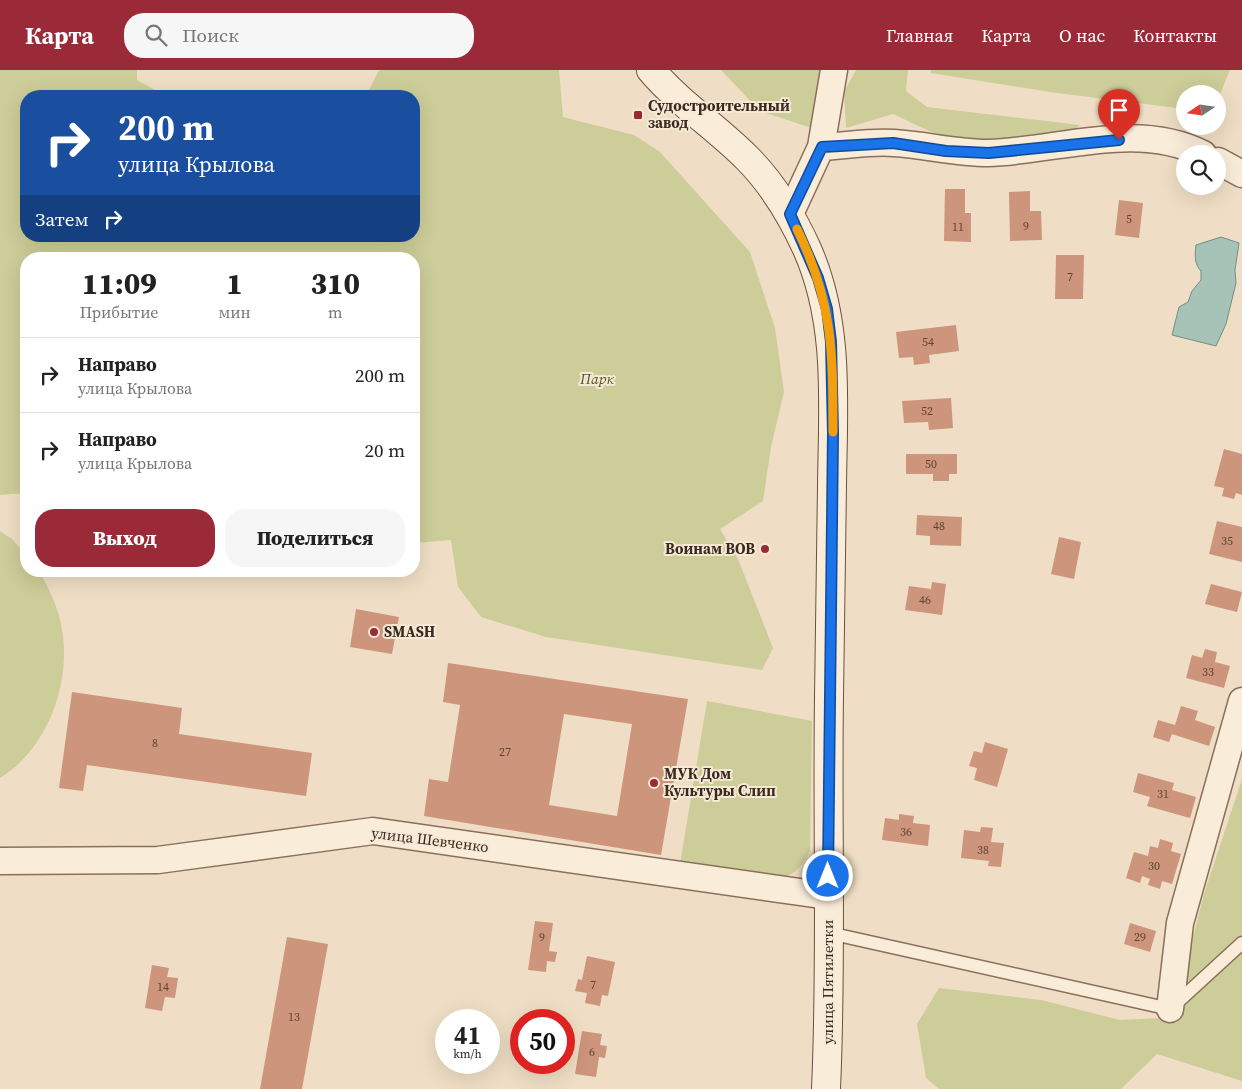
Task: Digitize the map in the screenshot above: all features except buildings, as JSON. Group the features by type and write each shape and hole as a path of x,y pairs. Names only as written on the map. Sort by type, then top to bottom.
{"main road":[{"name":"улица Пятилетки","path":"651,70 685,107 748,159 769,183 790,214 818,278 827,309 831,342 833,433 826,1089"}],"street":[{"path":"790,214 822,147 834,70"},
{"path":"822,147 893,143 946,151 989,153 1137,138 1163,141 1176,145"},
{"path":"1226,165 1242,174"},
{"path":"1170,1009 1180,924 1242,701"},
{"name":"улица Шевченко","path":"0,861 158,860 373,831 828,896"}],"lane":[{"path":"829,933 1170,1009 1242,943"}],"green space":[{"name":"Парк","path":"0,70 137,70 137,80 155,90 20,90 20,242 420,242 420,90 369,90 378,72 381,70 559,70 563,117 634,135 660,152 750,252 775,328 784,392 771,447 763,501 720,529 738,559 773,648 762,670 546,637 481,617 458,587 451,540 420,543 420,252 20,252 20,493 0,495"},
{"path":"721,70 821,70 815,129 760,111"},
{"path":"856,70 908,70 906,91 927,107 1080,125 1066,137 975,145 929,131 893,114 846,128 844,92"},
{"path":"931,70 1230,70 1224,85 1176,85 1176,108 1050,92 931,73"},
{"path":"0,531 12,539 20,548 20,577 43,577 57,610 64,645 60,689 44,731 32,749 17,765 0,778"},
{"path":"707,701 812,721 810,851 801,866 787,876 778,878 735,874 680,864"},
{"path":"1242,779 1242,1081 1157,1054 1121,1089 939,1089 926,1078 917,1024 939,988 1041,1000 1120,1020 1161,1018 1179,992 1204,894"}],"shaded area":[{"path":"1221,237 1239,243 1235,270 1236,283 1226,324 1216,346 1172,335 1179,307 1188,302 1192,291 1201,280 1201,271 1196,259 1196,245"}],"slow traffic":[{"path":"797,229 818,278 827,309 833,374 833,432"}],"place":[{"name":"Судостроительный завод","path":"638,115"},
{"name":"Воинам ВОВ","path":"765,549"},
{"name":"SMASH","path":"374,632"},
{"name":"МУК Дом Культуры Слип","path":"654,783"}],"route":[{"path":"828,876 833,374 827,309 818,278 790,214 822,147 893,143 946,151 989,153 1101,140 1119,140"}]}
